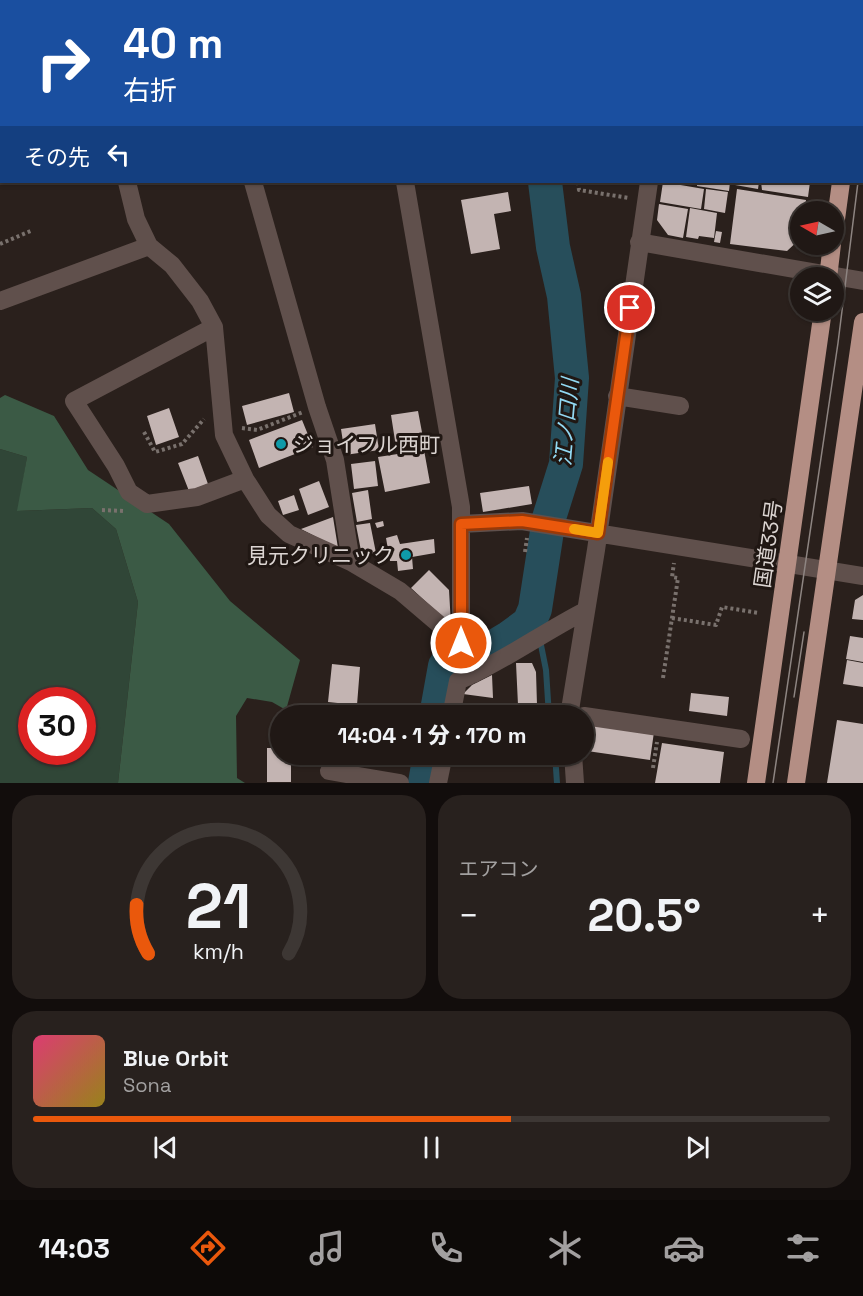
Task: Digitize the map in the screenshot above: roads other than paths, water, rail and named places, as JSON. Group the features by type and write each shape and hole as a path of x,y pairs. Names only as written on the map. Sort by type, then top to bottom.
{"highway":[{"path":"838,201 841,183"},
{"name":"国道33号","path":"756,783 822,321"},
{"path":"796,783 863,322"}],"street":[{"path":"127,183 136,219 149,246 172,265 200,301 214,327 224,435 245,479 268,515 289,534 351,562 399,591 461,643"},
{"path":"253,183 317,407 335,460 351,562"},
{"path":"405,183 461,507 461,643 472,671"},
{"path":"571,705 649,183"},
{"path":"639,242 790,269"},
{"path":"0,302 149,246"},
{"path":"844,278 863,281"},
{"path":"214,327 74,401 116,466 129,492 147,504 197,497 245,479"},
{"path":"617,396 680,406"},
{"path":"461,524 522,521 863,576"},
{"path":"453,705 458,681 472,671 495,664 549,630 585,611"},
{"path":"594,717 741,739"},
{"path":"438,783 442,765"},
{"path":"574,765 575,783"},
{"path":"329,771 400,783"}],"waterway":[{"name":"江ノ口川","path":"438,705 445,666 495,646 529,623 535,609 549,518 566,464 572,378 564,296 553,247 545,183"},
{"path":"529,623 541,645 546,670 548,705"},
{"name":"江ノ口川","path":"425,783 428,765"},
{"path":"556,765 557,783"}],"tram line":[{"path":"773,783 838,343 858,183"},
{"path":"794,697 804,632"}],"place":[{"name":"ジョイフル西町","path":"281,444"},
{"name":"見元クリニック","path":"406,555"}]}
